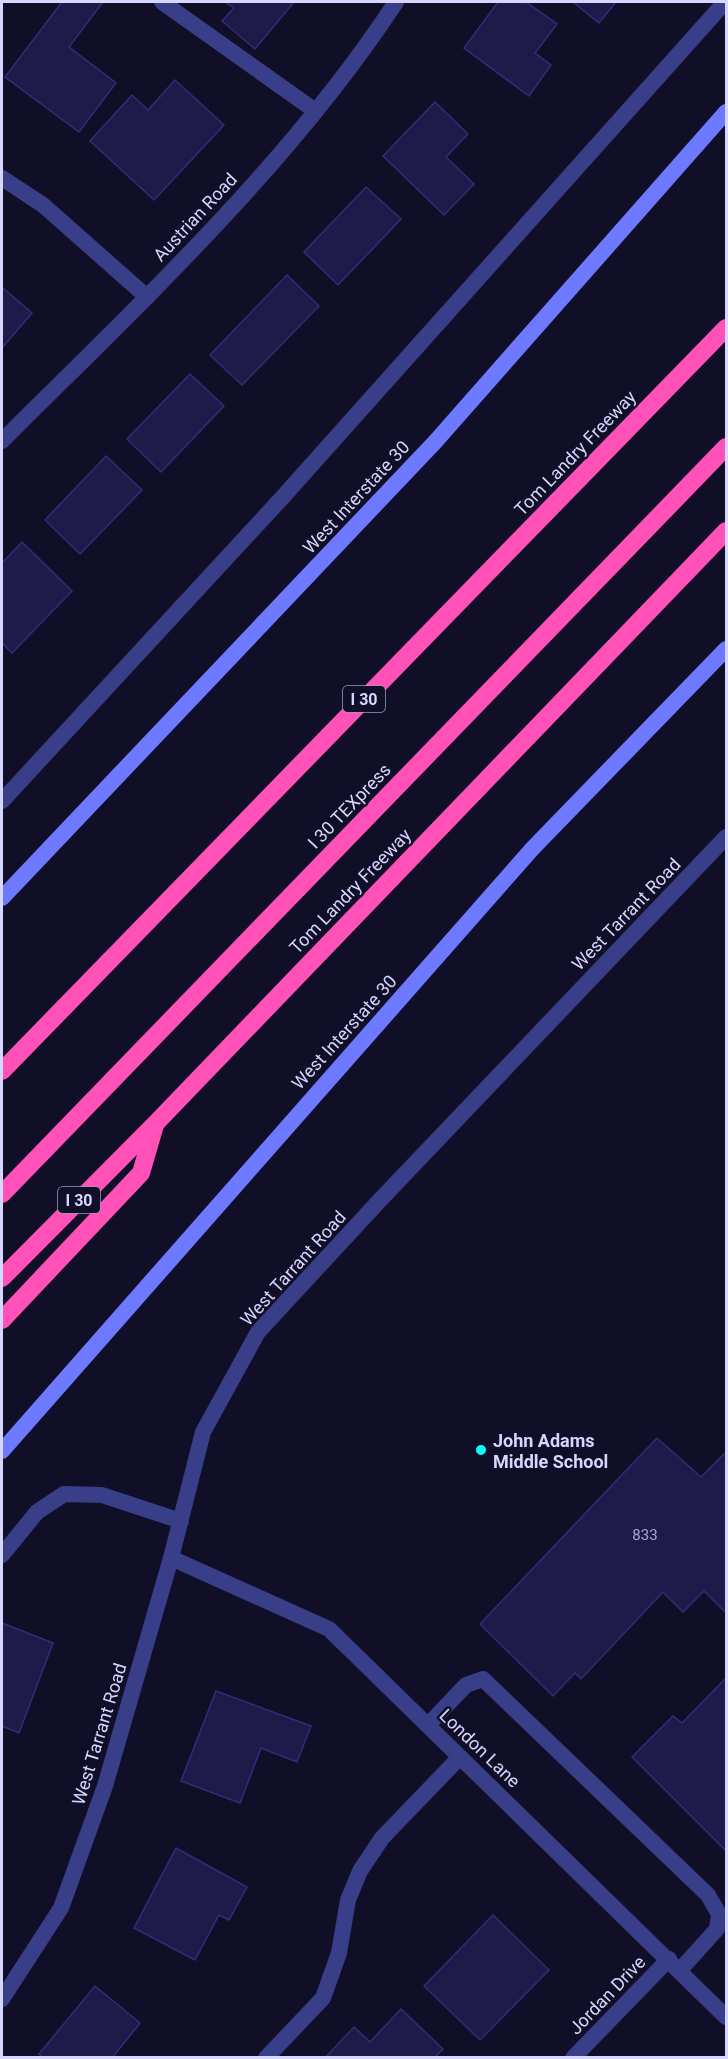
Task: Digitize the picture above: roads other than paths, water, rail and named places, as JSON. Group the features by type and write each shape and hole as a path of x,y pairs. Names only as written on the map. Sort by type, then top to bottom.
{"highway":[{"name":"Tom Landry Freeway","path":"2,1071 726,328"},
{"name":"I 30 TEXpress","path":"2,1194 726,447"},
{"name":"Tom Landry Freeway","path":"2,1278 156,1123 726,531"},
{"path":"2,1320 141,1173 156,1123"}],"main road":[{"name":"West Interstate 30","path":"2,898 435,442 726,112"},
{"name":"West Interstate 30","path":"2,1451 532,849 726,649"}],"street":[{"path":"162,2 314,110"},
{"name":"Austrian Road","path":"2,441 147,297 260,176 365,48 396,2"},
{"path":"2,801 281,500 725,2"},
{"path":"2,178 43,205 147,297"},
{"name":"West Tarrant Road","path":"2,1999 61,1908 105,1786 171,1558 203,1432 258,1332 726,837"},
{"path":"2,1556 38,1512 64,1494 102,1495 181,1521"},
{"name":"London Lane","path":"171,1558 329,1629 726,2017"},
{"name":"Jordan Drive","path":"428,1725 466,1685 483,1679 708,1895 719,1914 717,1929 674,1965 573,2058"},
{"path":"266,2058 323,1998 339,1953 348,1900 360,1871 382,1838 460,1757"}],"place":[{"name":"John Adams Middle School","path":"481,1450"}]}
